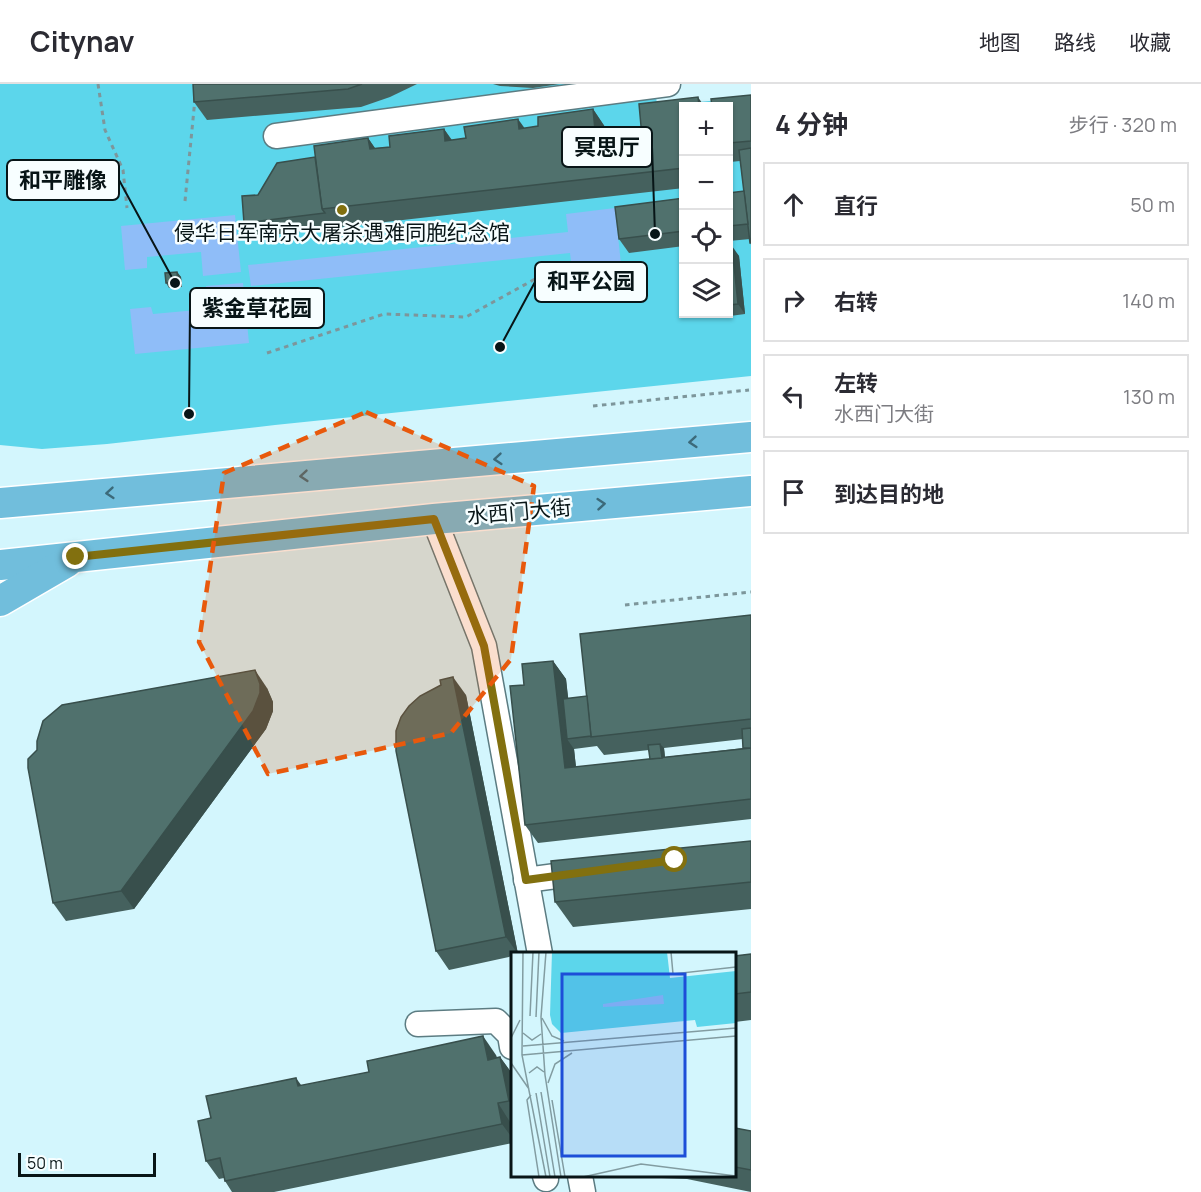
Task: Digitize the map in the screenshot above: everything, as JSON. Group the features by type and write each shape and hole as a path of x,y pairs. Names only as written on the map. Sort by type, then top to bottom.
{"main road":[{"path":"0,503 751,437"},
{"path":"0,489 49,498"},
{"name":"水西门大街","path":"0,565 434,519 751,491"},
{"path":"0,601 76,557"}],"street":[{"path":"276,136 668,84"},
{"path":"434,519 484,646 540,952"},
{"path":"526,880 606,869"},
{"path":"418,1024 495,1021 510,1035 511,1039"},
{"path":"580,1177 583,1192"}],"path":[{"path":"98,84 105,130 123,170 127,208"},
{"path":"185,201 195,96"},
{"path":"267,354 384,314 466,317 537,278"},
{"path":"593,406 748,390"},
{"path":"625,604 751,592"}],"highlighted area":[{"path":"366,412 534,486 511,659 451,733 268,774 199,642 224,473"}],"shaded area":[{"name":"侵华日军南京大屠杀遇难同胞纪念馆","path":"0,84 655,84 657,106 679,104 679,318 733,318 733,102 699,102 751,97 751,376 42,449 0,445"},
{"path":"615,208 621,264 572,269 570,253 251,286 248,265 568,232 566,214"},
{"path":"235,215 241,272 203,276 201,252 147,257 147,268 125,270 121,226"},
{"path":"243,283 249,343 135,354 130,309 151,307 153,314 208,309 206,286"}],"building":[{"path":"193,84 362,84 348,89 194,102"},
{"path":"751,95 751,141 733,143 733,102 711,102 711,99"},
{"path":"698,97 699,102 679,102 679,169 322,209 314,146 368,138 370,149 390,147 389,136 444,129 445,141 466,138 464,127 518,119 519,129 538,126 538,117 593,109 596,141 642,137 639,104"},
{"path":"751,148 751,243 750,243 739,150"},
{"path":"315,157 322,209 325,213 244,223 242,196 258,195 277,163"},
{"path":"744,191 748,224 733,226 733,192"},
{"path":"679,199 679,232 619,239 615,207"},
{"path":"733,256 738,304 733,305"},
{"path":"177,272 178,282 166,283 165,273"},
{"path":"751,615 751,719 591,737 580,634"},
{"path":"553,661 565,768 751,748 751,799 525,825 510,686 524,685 522,664"},
{"path":"255,670 260,684 260,693 253,711 121,891 53,903 28,768 28,759 37,750 37,741 43,721 62,705"},
{"path":"453,677 506,937 436,951 396,751 396,731 401,717 409,706 420,696 441,685 440,680"},
{"path":"587,696 591,736 567,739 563,699"},
{"path":"751,728 751,748 743,748 742,729"},
{"path":"660,744 662,758 650,759 648,745"},
{"path":"751,841 751,882 555,902 551,861"},
{"path":"751,954 751,992 736,994 736,956"},
{"path":"483,1036 488,1060 500,1057 509,1101 498,1103 502,1124 225,1181 220,1158 206,1161 198,1121 211,1118 206,1096 296,1078 298,1086 369,1072 367,1061"},
{"path":"736,1128 751,1131 751,1170 736,1167"}],"place":[{"name":"侵华日军南京大屠杀遇难同胞纪念馆","path":"342,210"},
{"name":"冥思厅","path":"655,234"},
{"name":"和平雕像","path":"175,283"},
{"name":"和平公园","path":"500,347"},
{"name":"紫金草花园","path":"189,414"}],"route":[{"path":"76,557 434,519 484,646 526,880 675,860"}]}
